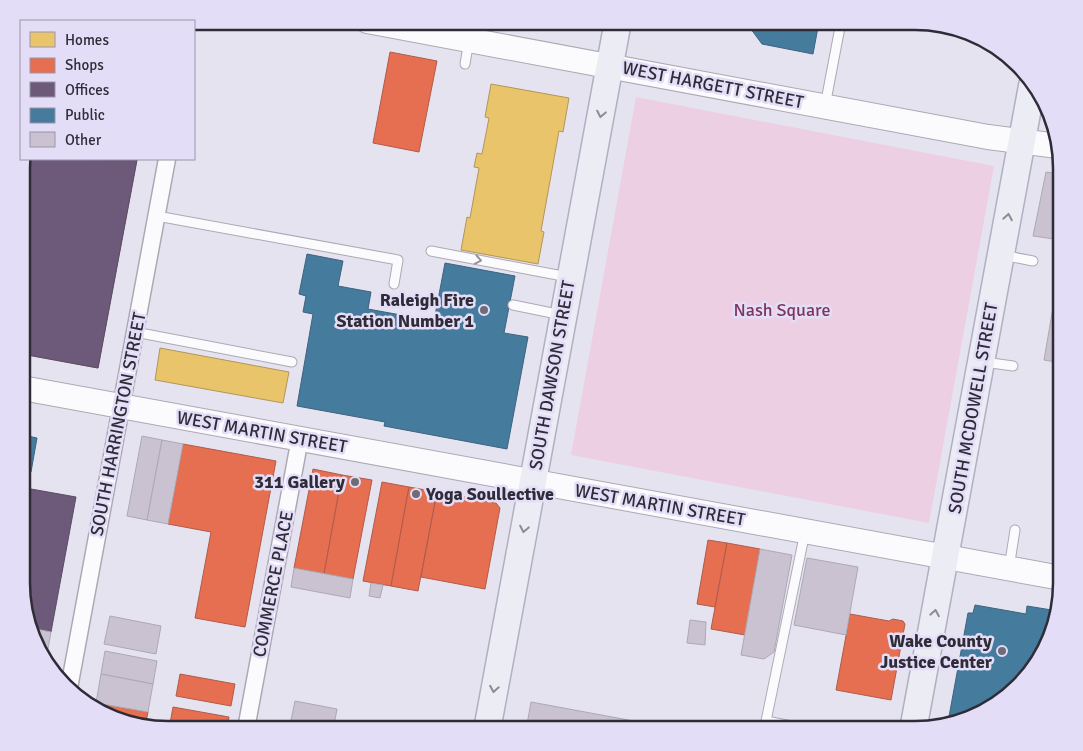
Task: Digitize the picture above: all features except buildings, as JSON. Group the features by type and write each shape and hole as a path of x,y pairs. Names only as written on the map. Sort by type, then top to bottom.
{"main road":[{"name":"SOUTH DAWSON STREET","path":"489,721 616,30"},
{"name":"SOUTH MCDOWELL STREET","path":"916,721 1031,94"}],"street":[{"name":"WEST HARGETT STREET","path":"415,30 988,137 1051,145"},
{"name":"SOUTH HARRINGTON STREET","path":"70,681 168,160"},
{"name":"WEST MARTIN STREET","path":"30,389 1053,576"},
{"name":"COMMERCE PLACE","path":"248,721 300,438"}],"lane":[{"path":"825,106 839,30"},
{"path":"465,64 469,40"},
{"path":"157,216 398,260 394,284"},
{"path":"430,250 570,277"},
{"path":"1002,255 1033,261"},
{"path":"513,305 564,316"},
{"path":"135,332 292,362"},
{"path":"982,361 1013,366"},
{"path":"1009,569 1015,530"},
{"path":"766,721 805,531"}],"green space":[{"name":"Nash Square","path":"636,97 994,166 929,523 571,455"}],"place":[{"name":"Raleigh Fire Station Number 1","path":"484,310"},
{"name":"311 Gallery","path":"355,482"},
{"name":"Yoga Soullective","path":"416,494"},
{"name":"Wake County Justice Center","path":"1002,651"}]}
